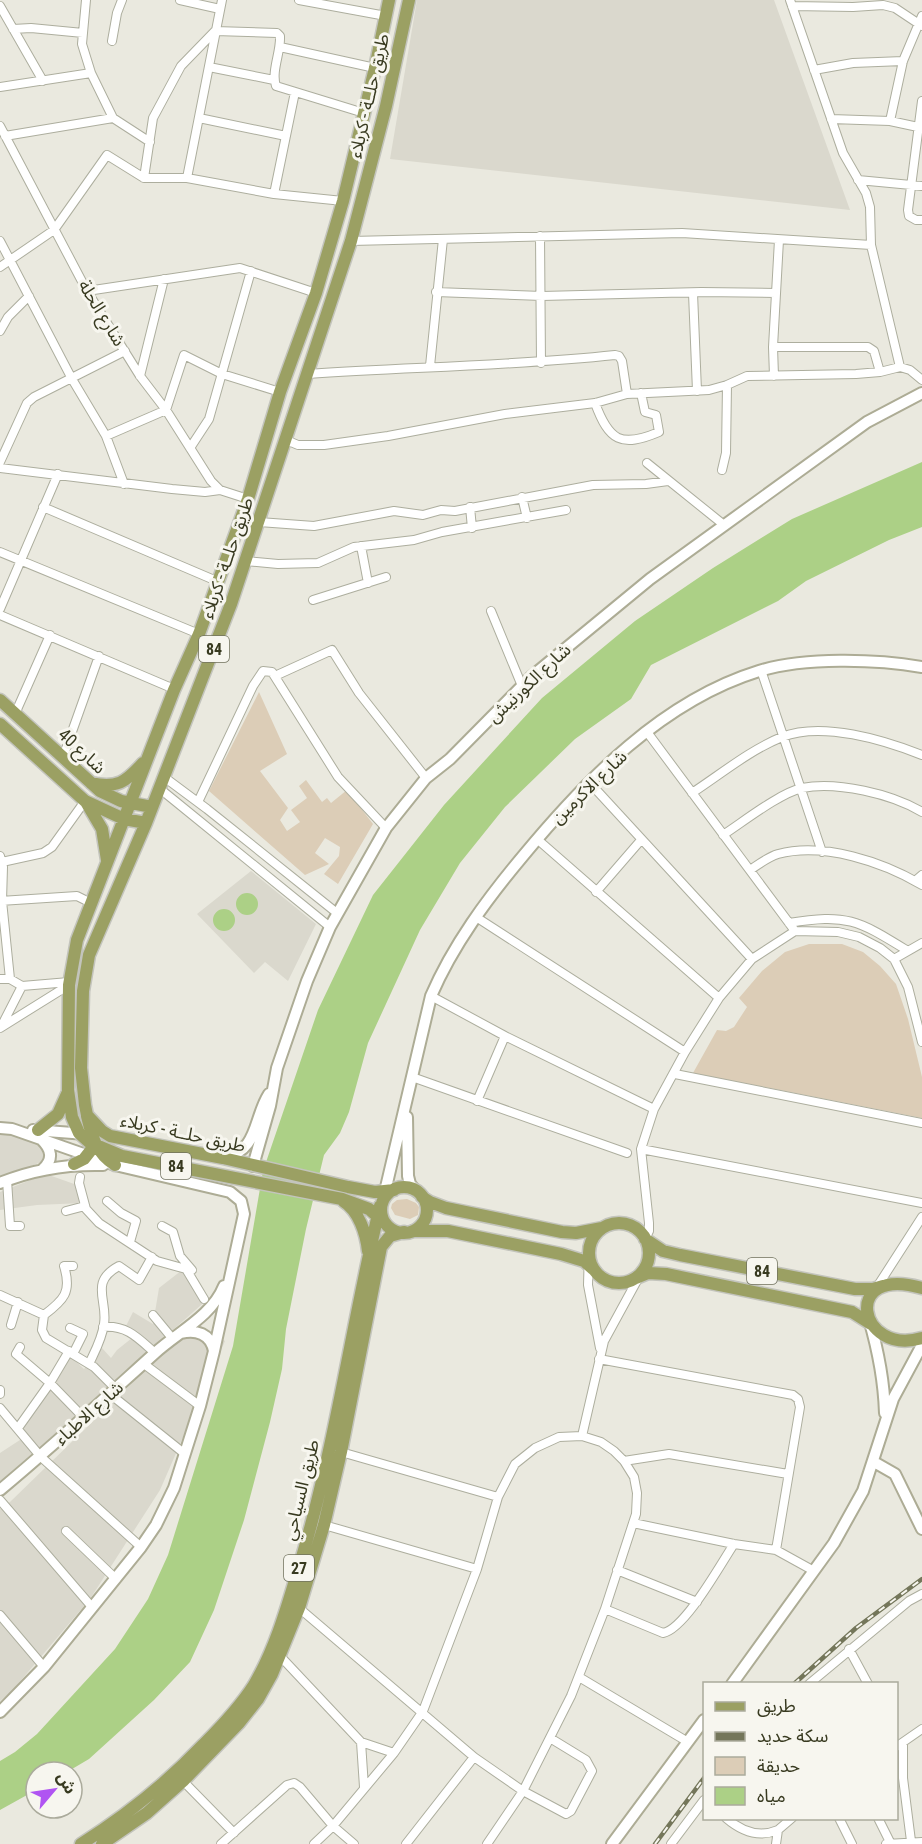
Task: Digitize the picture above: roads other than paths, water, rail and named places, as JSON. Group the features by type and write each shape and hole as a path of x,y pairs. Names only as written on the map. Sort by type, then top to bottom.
{"main road":[{"name":"طريق حلــة - كربلاء","path":"88,1142 72,1117 68,1090 69,984 77,940 174,689 219,582 248,499 280,392 316,293 342,201 390,0"},
{"name":"طريق حلــة - كربلاء","path":"258,1167 110,1136 102,1131 87,1115 81,1068 83,991 89,955 152,807 165,785 246,561 308,374 351,241 394,74 409,0"},
{"path":"375,68 383,76 394,74"},
{"path":"365,107 378,98 386,106"},
{"name":"شارع 40","path":"0,700 100,792 129,804 152,807"},
{"name":"شارع 40","path":"0,724 85,801 124,819 146,823"},
{"path":"88,782 105,786 119,784 133,775 147,758"},
{"path":"85,801 102,829 108,862"},
{"path":"40,1135 58,1114 68,1090"},
{"path":"74,1164 88,1142 87,1115"},
{"path":"110,1136 106,1142 108,1152 116,1165"},
{"path":"88,1142 107,1160 116,1165"},
{"name":"84","path":"88,1142 122,1156 258,1181 332,1197 369,1209 384,1205 399,1189 420,1195 446,1208 562,1232 576,1233 619,1223 629,1225 663,1251 855,1289 877,1289 898,1283 922,1288"},
{"name":"84","path":"258,1167 366,1191 384,1205 394,1230 448,1231 574,1257 591,1267 602,1278 614,1283 626,1282 640,1275 654,1272 689,1278 852,1312 870,1322 879,1333 913,1341 922,1338"},
{"path":"408,1231 420,1228 427,1216 428,1209 420,1195"},
{"path":"332,1197 345,1203 358,1218 367,1245 368,1262"},
{"name":"طريق السياحي","path":"102,1844 147,1813 183,1781 244,1709 280,1656 299,1608 325,1494 368,1262 384,1205"},
{"path":"591,1267 589,1249 593,1238 603,1228"},
{"name":"طريق السياحي","path":"253,1696 313,1540 324,1525 325,1494 341,1452 379,1256 386,1239 395,1233 408,1231"},
{"path":"640,1275 649,1254 645,1239"},
{"path":"870,1322 868,1301 877,1289"},
{"name":"طريق السياحي","path":"81,1844 122,1818 158,1789 211,1737 244,1709"}],"street":[{"path":"86,0 82,44 91,73 113,118 150,142"},
{"path":"112,41 117,12 122,0"},
{"path":"180,0 221,4 187,178"},
{"path":"299,0 386,16"},
{"path":"900,367 871,245 870,207 866,193 843,153 791,3 842,7 883,5 895,8 920,25"},
{"path":"0,6 43,81"},
{"path":"890,121 903,61 922,16"},
{"path":"13,29 31,28 83,33"},
{"path":"144,178 153,118 181,66 215,31 277,33 280,36 280,47 274,80 276,86 365,107"},
{"path":"280,47 375,68"},
{"path":"814,70 853,63 903,61"},
{"path":"209,67 274,80"},
{"path":"0,87 91,73"},
{"path":"274,194 295,92"},
{"path":"922,101 908,210 909,216 922,220"},
{"path":"5,136 113,118"},
{"path":"199,118 286,136"},
{"path":"831,119 890,121 918,127"},
{"name":"شارع الحلة","path":"0,126 87,291 140,376 166,410 211,481 220,490"},
{"path":"0,267 54,230 106,155 144,178 187,178 274,194 342,201"},
{"path":"858,180 922,186"},
{"path":"351,241 682,233 871,245"},
{"path":"540,236 541,363"},
{"path":"430,366 442,239"},
{"path":"774,376 773,347 779,240"},
{"path":"0,241 72,379 106,436 124,484"},
{"path":"87,291 240,268 316,293"},
{"path":"190,448 209,419 251,271"},
{"path":"140,376 164,279"},
{"path":"436,292 542,296 776,293"},
{"path":"693,293 697,391"},
{"path":"0,331 8,317 29,296"},
{"path":"773,347 868,347 874,351 880,372"},
{"path":"0,462 27,403 34,397 125,351"},
{"path":"106,436 166,410 184,355 222,374 280,392"},
{"path":"308,374 430,366 541,363 619,356 622,361 627,394"},
{"path":"286,440 298,446 324,446 505,414 595,403 627,394 709,390 747,376 880,372 900,367 910,370 922,380"},
{"path":"722,470 726,437 727,385"},
{"path":"595,403 601,419 613,436 627,441 638,439 659,432 660,429 656,415 645,412 641,393"},
{"name":"شارع الكورنيش","path":"273,1089 280,1058 307,981 330,927 386,828 426,778 450,759 522,686 650,579 867,423 922,393"},
{"path":"647,463 724,525"},
{"path":"0,468 124,484 205,492 220,490 248,499"},
{"path":"0,609 58,474"},
{"path":"259,522 314,526 394,512 423,515 593,485 646,484 668,481"},
{"path":"522,497 527,518"},
{"path":"43,507 219,582"},
{"path":"470,507 472,528"},
{"path":"246,561 278,564 318,563 354,547 414,540 442,532 566,510"},
{"path":"361,546 368,583"},
{"path":"0,552 198,634"},
{"path":"313,600 386,577"},
{"path":"491,611 522,686"},
{"path":"0,615 174,689"},
{"path":"15,714 50,635"},
{"path":"275,676 332,650 359,693 426,778"},
{"path":"63,757 99,656"},
{"name":"شارع الاكرمين","path":"384,1205 431,996 450,958 490,896 537,839 589,782 647,732 709,691 761,670 816,662 886,662 922,667"},
{"path":"761,670 822,852"},
{"path":"198,802 253,686 263,671 272,672 338,777 386,828"},
{"path":"647,732 795,931"},
{"path":"692,793 759,748 783,736 811,732 840,733 874,739 922,755"},
{"path":"589,782 752,959"},
{"path":"165,785 198,802 337,913"},
{"path":"165,785 330,927"},
{"path":"723,835 774,802 801,788 825,786 850,789 890,797 922,812"},
{"path":"10,979 1,901 1,859 43,853 52,847 85,801"},
{"path":"537,839 718,998"},
{"path":"596,892 641,840"},
{"path":"750,870 776,855 802,851 822,852 871,861 919,883 922,875"},
{"path":"1,901 77,896 92,903"},
{"path":"476,917 685,1052"},
{"path":"789,923 816,918 841,918 872,929 908,951"},
{"path":"645,1239 649,1231 649,1223 641,1149 654,1109 718,998 752,959 795,931 838,932 859,937 880,948 894,959 908,987 922,1042"},
{"path":"894,959 922,943"},
{"path":"0,979 10,979 22,986 69,984"},
{"path":"0,1028 69,984"},
{"path":"0,1028 22,986"},
{"path":"431,996 505,1036 654,1109"},
{"path":"477,1101 505,1036"},
{"path":"675,1074 922,1123"},
{"path":"412,1077 627,1153"},
{"path":"223,1158 231,1156 246,1146 265,1100 273,1089"},
{"path":"258,1167 273,1089"},
{"name":"شارع الاكرمين","path":"407,1102 408,1176 410,1184 420,1195"},
{"path":"6,1128 88,1142 110,1136"},
{"path":"40,1135 88,1142"},
{"path":"40,1135 50,1149 51,1156 44,1169"},
{"path":"641,1149 922,1203"},
{"path":"0,1712 44,1667 116,1579 156,1525 174,1488 200,1406 244,1214 241,1202 231,1192 116,1165 74,1164 44,1169 4,1181 10,1226 20,1226"},
{"path":"80,1177 79,1183 85,1206 107,1230 130,1242 157,1261 186,1269 204,1299"},
{"path":"106,1202 136,1221 130,1242"},
{"path":"66,1211 85,1206"},
{"path":"877,1289 922,1218"},
{"path":"162,1226 172,1232 176,1248 198,1281 197,1285"},
{"path":"89,1364 100,1341 105,1321 101,1290 105,1276 119,1266 139,1280 152,1257"},
{"name":"شارع الاطباء","path":"0,1492 155,1353 197,1319 218,1298 233,1263"},
{"path":"74,1266 64,1266 68,1279 67,1289 62,1301 44,1315 42,1330 46,1338 89,1364 113,1391 185,1454"},
{"path":"591,1267 588,1285 600,1356"},
{"path":"582,1436 600,1356 611,1328 640,1275"},
{"path":"0,1295 44,1315"},
{"path":"10,1325 18,1302"},
{"path":"153,1315 175,1336 189,1331 205,1335 213,1344 214,1351"},
{"path":"870,1322 879,1355 885,1422"},
{"path":"103,1327 117,1326 132,1333 155,1353"},
{"path":"18,1428 83,1334 70,1328"},
{"path":"733,1682 834,1543 863,1491 899,1385 922,1345"},
{"path":"20,1347 16,1354 50,1383 84,1418"},
{"path":"600,1356 793,1395 798,1399 800,1407 776,1550"},
{"path":"144,1364 200,1406"},
{"path":"0,1408 41,1457 141,1547"},
{"path":"314,1844 333,1826 394,1753 423,1711 477,1569 498,1497 515,1464 535,1448 559,1437 582,1436 601,1442 624,1461 633,1477 637,1493 633,1523 605,1609 579,1677 523,1791 487,1844"},
{"path":"341,1452 498,1497"},
{"path":"624,1461 669,1454 788,1474"},
{"path":"874,1462 895,1474 922,1529"},
{"path":"0,1492 93,1607"},
{"path":"633,1523 734,1544 776,1550 814,1571"},
{"path":"324,1525 477,1569"},
{"path":"66,1531 116,1579"},
{"path":"605,1609 663,1634 670,1632 697,1602 734,1544"},
{"path":"617,1570 697,1602"},
{"path":"810,1682 909,1601 922,1594"},
{"path":"299,1608 423,1711 474,1757 523,1791 554,1809 568,1813 592,1771 586,1760 550,1738"},
{"path":"0,1615 44,1667"},
{"path":"849,1649 867,1682"},
{"path":"280,1656 361,1742 394,1753"},
{"path":"579,1677 688,1742"},
{"path":"612,1844 703,1723"},
{"path":"911,1841 900,1745 922,1729"},
{"path":"361,1742 364,1787"},
{"path":"406,1844 474,1757"},
{"path":"183,1781 234,1833"},
{"path":"221,1844 287,1785 294,1783 333,1826 354,1844"},
{"path":"671,1844 703,1801"},
{"path":"728,1820 736,1827 759,1834 769,1834 778,1830 790,1820"},
{"path":"840,1820 852,1844"},
{"path":"879,1820 889,1844 922,1842"},
{"path":"776,1844 778,1830"}],"water":[{"path":"922,462 922,527 889,540 806,581 778,601 651,665 631,699 575,739 505,807 460,863 420,930 368,1043 349,1112 340,1133 324,1155 306,1229 286,1329 282,1369 270,1422 244,1520 214,1610 190,1662 154,1700 84,1762 84,1760 24,1760 24,1797 0,1810 0,1761 37,1734 115,1649 148,1599 168,1555 233,1346 263,1171 318,1010 373,895 444,805 542,698 635,621 713,568 792,519"},
{"path":"247,893 255,896 258,904 255,912 247,915 239,912 236,904 239,896"},
{"path":"224,909 232,912 235,920 232,928 224,931 216,928 213,920 216,912"}],"railway":[{"path":"796,1682 856,1628 922,1579"},
{"path":"655,1844 703,1779"}]}
